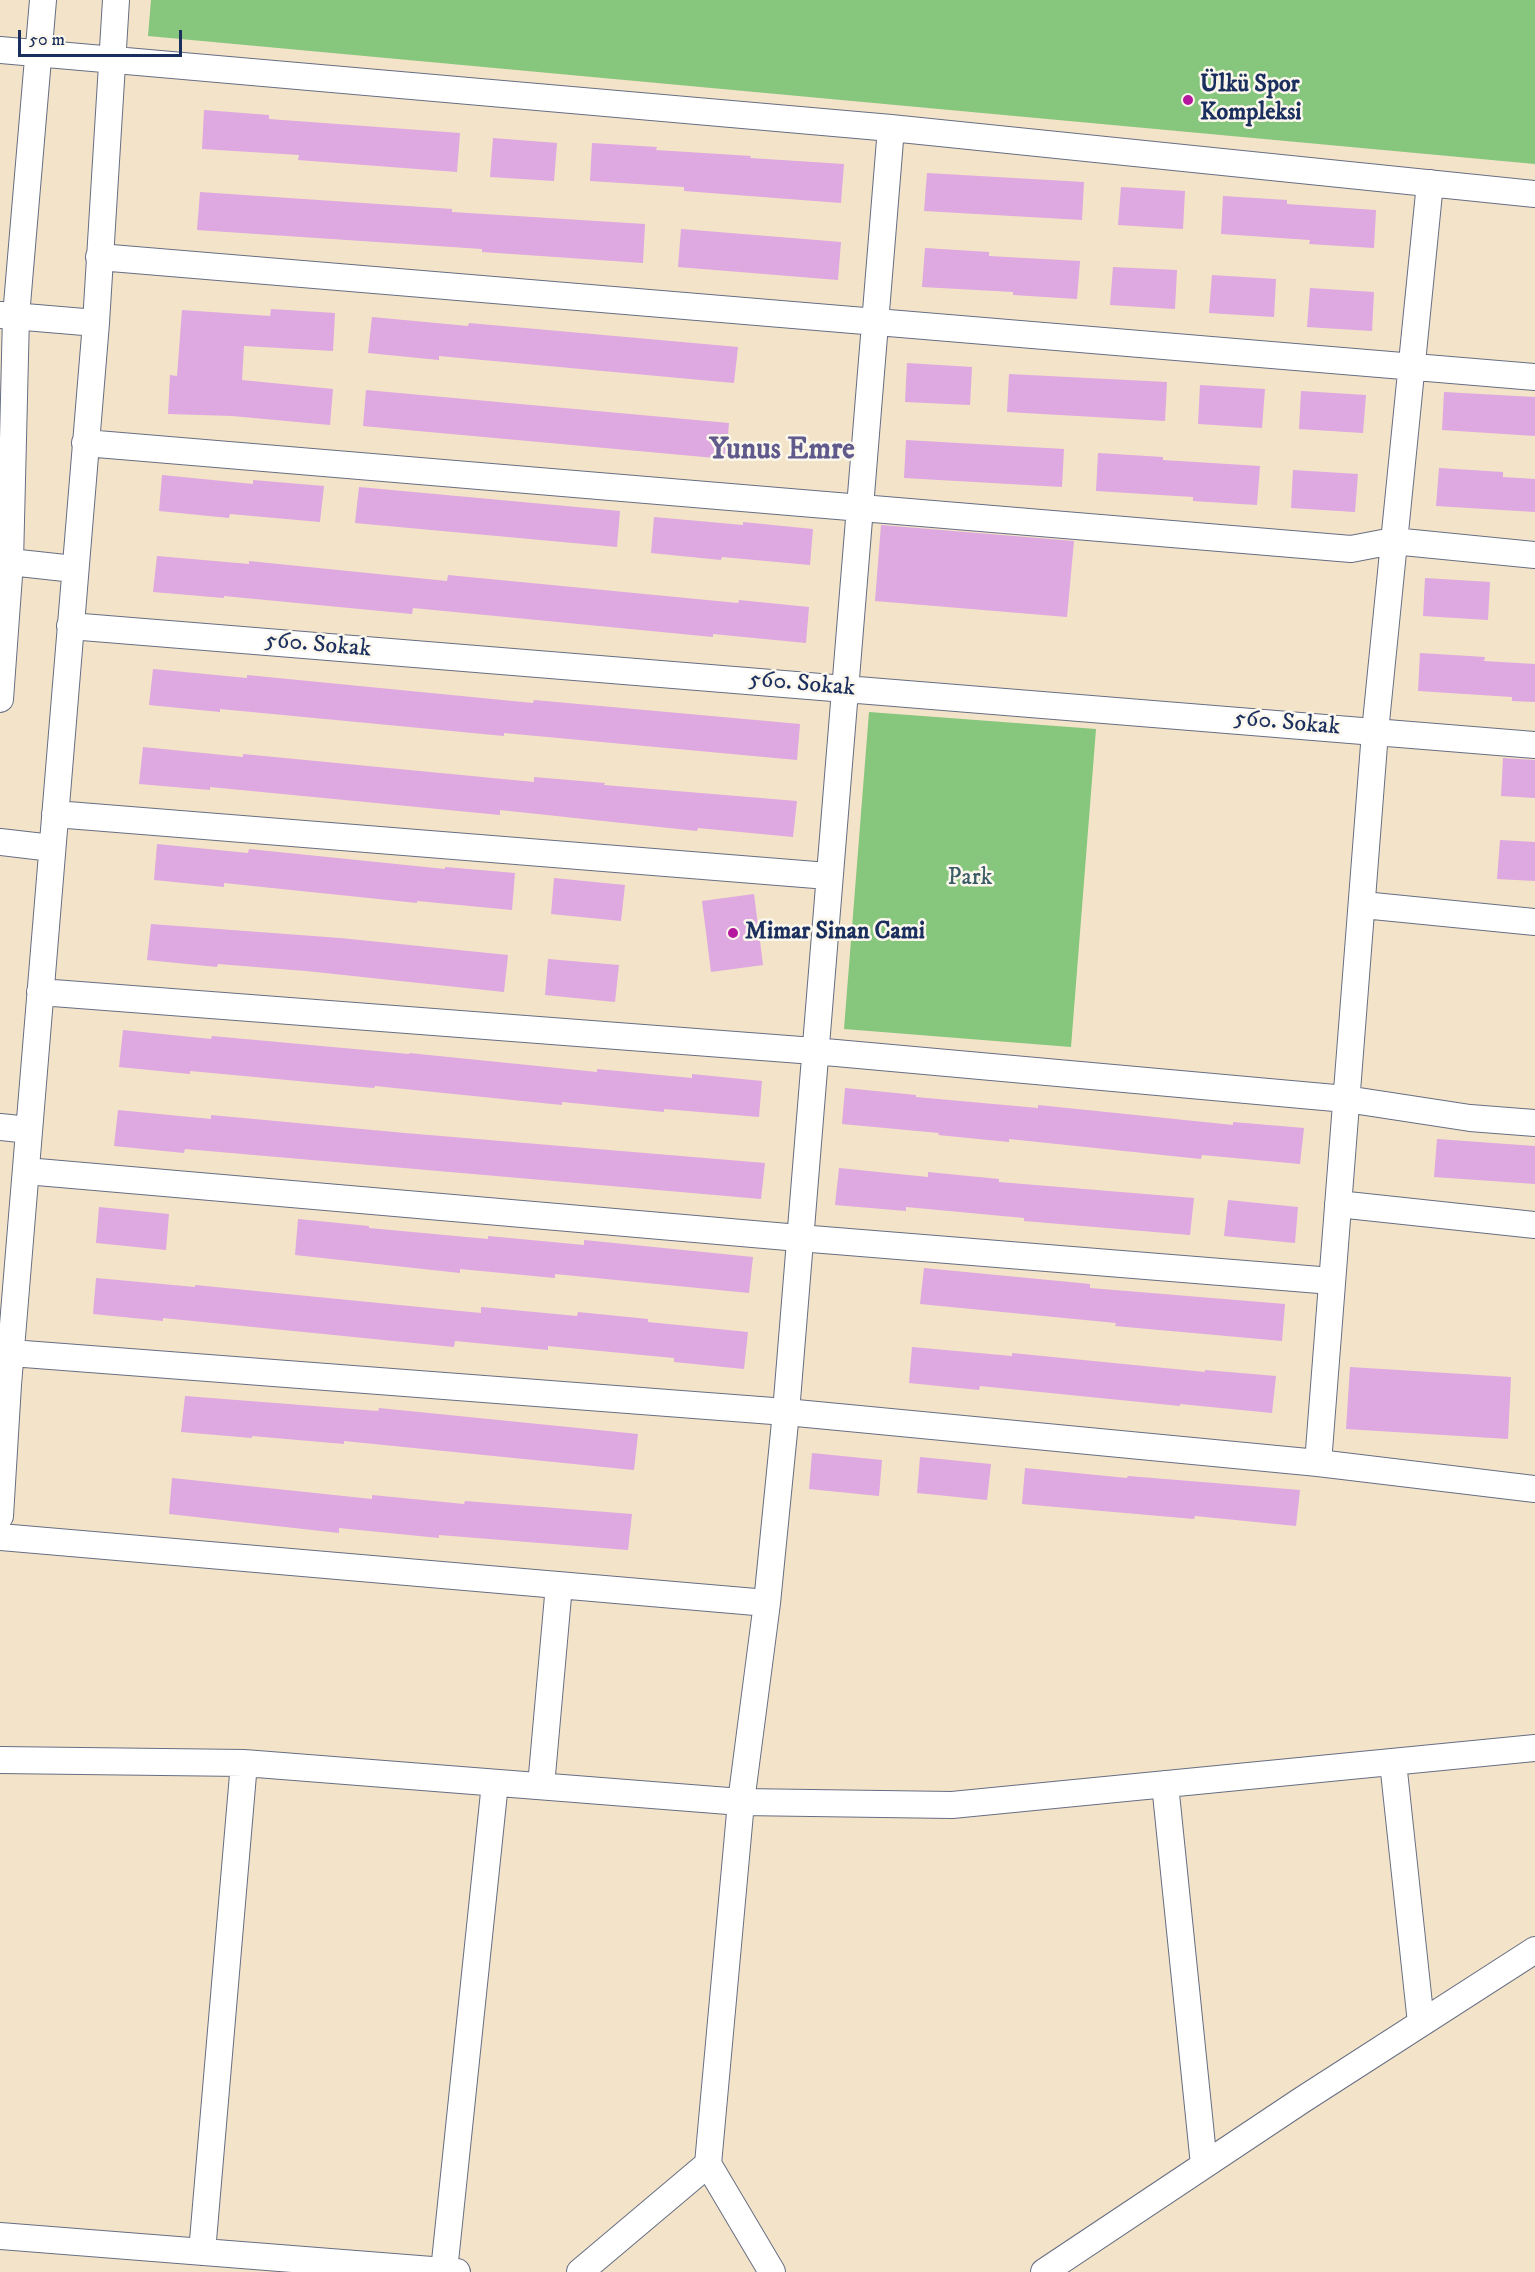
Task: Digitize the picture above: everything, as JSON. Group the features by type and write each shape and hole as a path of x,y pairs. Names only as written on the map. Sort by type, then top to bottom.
{"street":[{"path":"0,699 10,562 8,315 43,0"},
{"path":"0,1516 4,1385 11,1353 96,323 116,0"},
{"path":"0,50 891,128 1535,194"},
{"path":"772,2272 708,2163 741,1802 767,1603 786,1412 828,876 891,128"},
{"path":"1318,1463 1363,905 1374,732 1430,183"},
{"path":"99,256 1535,377"},
{"path":"8,315 96,323"},
{"path":"85,443 1351,549 1393,542 1535,555"},
{"path":"10,562 75,569"},
{"name":"560. Sokak","path":"70,626 1535,745"},
{"path":"55,814 828,876"},
{"path":"0,842 52,848"},
{"path":"1363,905 1535,922"},
{"path":"40,992 814,1051 1346,1099 1470,1118 1535,1123"},
{"path":"0,1127 29,1130"},
{"path":"26,1171 799,1238 1332,1281"},
{"path":"1338,1204 1535,1225"},
{"path":"11,1353 786,1412 1318,1463 1535,1489"},
{"path":"0,1537 767,1603"},
{"path":"541,1786 559,1585"},
{"path":"0,1760 244,1763 741,1802 952,1805 1535,1748"},
{"path":"1393,1762 1421,2024"},
{"path":"202,2252 244,1763"},
{"path":"0,2236 451,2272 495,1783"},
{"path":"1165,1785 1204,2165"},
{"path":"1044,2272 1535,1950"},
{"path":"580,2272 708,2163"}],"green space":[{"name":"Ülkü Spor Kompleksi","path":"151,0 1535,0 1535,164 148,36"},
{"name":"Park","path":"869,712 1096,729 1071,1047 844,1029"}],"building":[{"path":"204,110 269,115 269,119 460,133 457,172 298,160 299,155 202,149"},
{"path":"493,138 557,143 554,181 490,177"},
{"path":"592,143 751,156 750,158 844,164 841,203 684,191 684,187 590,181"},
{"path":"927,173 1084,182 1082,220 924,211"},
{"path":"1121,187 1185,191 1183,229 1118,225"},
{"path":"200,192 452,209 452,212 645,224 643,263 482,252 482,249 197,230"},
{"path":"1223,196 1287,200 1287,204 1376,210 1374,248 1309,244 1310,240 1221,234"},
{"path":"681,229 841,242 838,280 678,267"},
{"path":"925,248 989,252 989,256 1080,261 1077,299 1013,295 1013,292 922,287"},
{"path":"1113,267 1177,270 1175,309 1110,305"},
{"path":"1212,275 1276,279 1274,317 1209,313"},
{"path":"1310,288 1374,292 1372,331 1307,327"},
{"path":"271,309 335,313 333,351 244,346 242,380 333,389 330,425 232,416 168,414 170,375 177,376 182,310 270,316"},
{"path":"372,317 468,326 469,323 738,347 734,383 439,356 439,360 368,353"},
{"path":"907,363 972,367 970,405 905,402"},
{"path":"1009,374 1167,382 1165,421 1007,412"},
{"path":"1200,385 1265,389 1262,428 1198,424"},
{"path":"366,390 729,423 726,459 363,426"},
{"path":"1301,391 1366,395 1363,433 1299,429"},
{"path":"1444,392 1535,397 1535,436 1442,430"},
{"path":"906,440 1064,449 1062,487 904,478"},
{"path":"1098,453 1260,466 1257,505 1193,501 1193,497 1096,491"},
{"path":"1439,468 1503,472 1503,477 1535,479 1535,512 1436,506"},
{"path":"1293,470 1358,474 1355,512 1291,508"},
{"path":"162,475 253,484 253,480 324,486 320,522 230,514 229,518 159,511"},
{"path":"359,487 620,511 617,547 355,523"},
{"path":"654,517 813,529 810,565 651,553"},
{"path":"881,525 1074,541 1067,617 875,601"},
{"path":"157,556 249,564 249,561 447,581 448,575 738,603 739,600 809,607 806,643 713,634 713,637 413,608 412,614 224,596 224,598 153,592"},
{"path":"1425,578 1490,582 1488,620 1423,616"},
{"path":"1420,653 1485,657 1484,661 1535,664 1535,702 1512,701 1512,697 1418,691"},
{"path":"153,669 247,678 247,675 533,703 534,700 800,724 797,760 504,733 504,736 220,709 220,712 149,705"},
{"path":"143,747 243,757 243,754 534,782 534,777 797,801 793,837 698,828 697,831 500,810 500,815 210,787 210,790 139,784"},
{"path":"1503,758 1535,760 1535,798 1501,796"},
{"path":"1500,840 1535,842 1535,881 1497,879"},
{"path":"157,844 248,853 249,849 445,869 445,867 515,873 512,910 417,901 417,903 224,883 224,887 154,880"},
{"path":"554,878 625,885 621,921 551,914"},
{"name":"Mimar Sinan Cami","path":"754,894 763,965 711,972 702,901"},
{"path":"151,924 340,938 508,955 504,992 306,971 218,964 217,967 147,960"},
{"path":"548,959 619,965 615,1002 545,995"},
{"path":"123,1030 211,1039 212,1036 409,1053 597,1072 597,1069 692,1078 692,1074 762,1081 759,1117 664,1109 664,1112 562,1102 562,1105 375,1086 374,1088 190,1071 190,1074 119,1067"},
{"path":"845,1088 916,1095 916,1097 1038,1108 1038,1105 1233,1125 1233,1122 1304,1128 1300,1164 1202,1155 1201,1159 842,1124"},
{"path":"118,1110 211,1119 211,1115 765,1163 761,1199 185,1149 184,1153 114,1146"},
{"path":"1437,1139 1535,1146 1535,1184 1434,1177"},
{"path":"839,1168 928,1177 928,1172 999,1179 999,1182 1194,1198 1190,1235 1024,1221 1024,1218 906,1207 906,1211 835,1205"},
{"path":"1228,1200 1298,1207 1295,1243 1224,1236"},
{"path":"99,1207 169,1214 166,1250 96,1243"},
{"path":"298,1219 488,1239 488,1236 584,1245 584,1240 753,1257 749,1293 555,1274 555,1278 460,1269 460,1273 295,1255"},
{"path":"924,1268 1090,1284 1090,1288 1285,1304 1282,1341 1115,1326 1116,1323 920,1304"},
{"path":"96,1278 195,1287 195,1285 481,1313 481,1307 577,1316 578,1312 748,1332 744,1369 674,1362 674,1358 548,1346 548,1350 455,1341 454,1347 163,1318 163,1321 93,1314"},
{"path":"912,1347 1012,1356 1012,1353 1205,1372 1205,1370 1276,1376 1272,1413 980,1386 979,1390 909,1383"},
{"path":"1350,1367 1511,1377 1508,1439 1346,1429"},
{"path":"185,1396 378,1411 379,1408 638,1434 634,1470 344,1441 344,1444 181,1432"},
{"path":"812,1453 882,1460 879,1496 809,1489"},
{"path":"920,1457 991,1464 987,1500 917,1493"},
{"path":"1025,1468 1127,1478 1128,1476 1300,1490 1296,1526 1195,1516 1194,1519 1022,1504"},
{"path":"172,1478 372,1499 372,1495 464,1504 465,1501 632,1514 628,1550 439,1535 439,1538 339,1528 339,1533 169,1514"}],"place":[{"name":"Ülkü Spor Kompleksi","path":"1188,100"},
{"name":"Mimar Sinan Cami","path":"733,933"}],"district":[{"name":"Yunus Emre","path":"782,452"}]}
